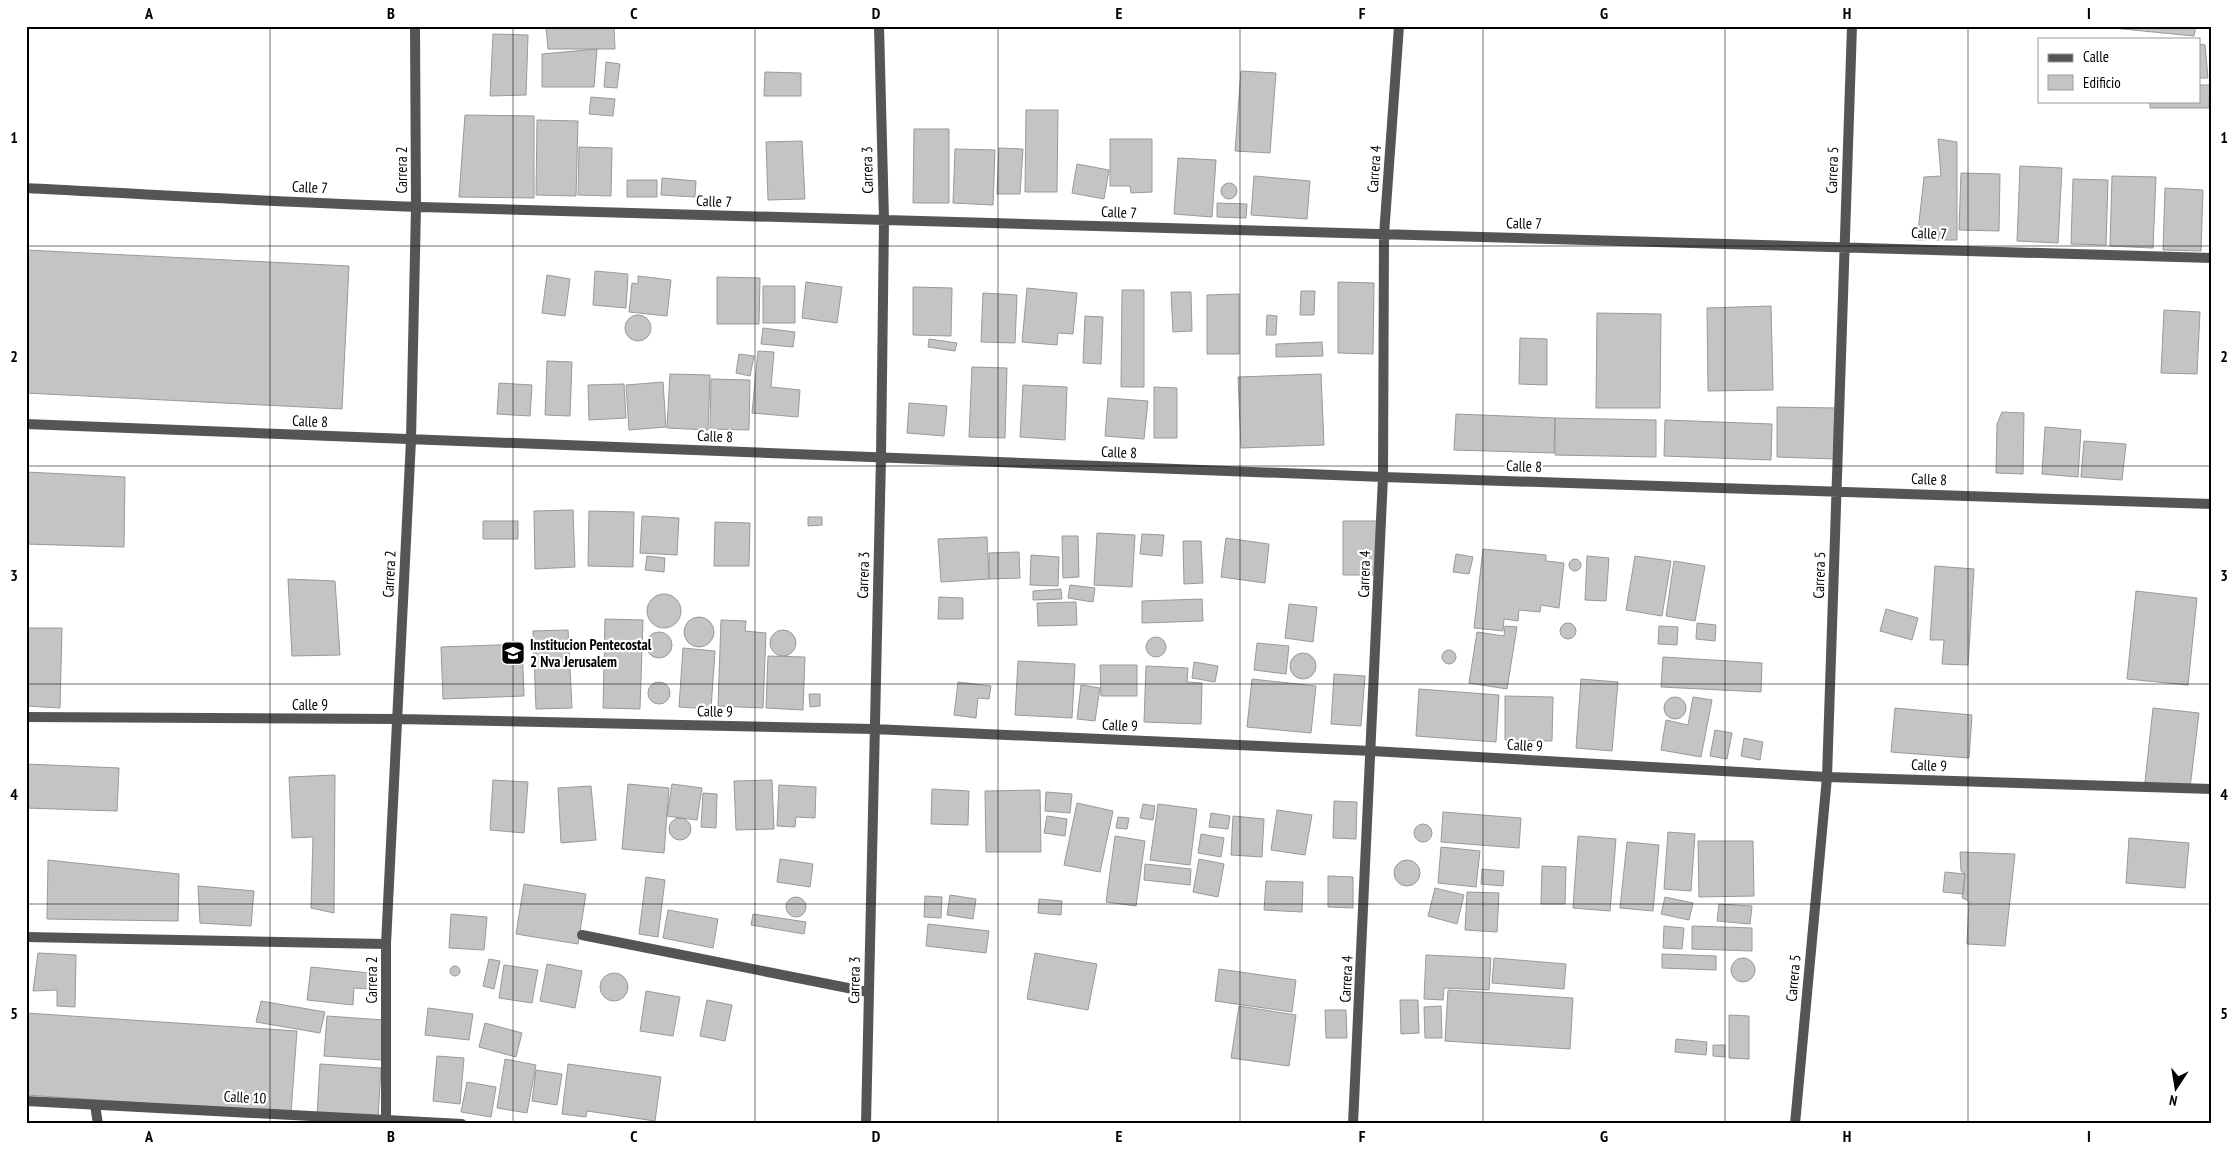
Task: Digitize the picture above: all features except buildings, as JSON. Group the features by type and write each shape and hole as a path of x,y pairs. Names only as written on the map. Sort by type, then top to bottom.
{"street":[{"name":"Carrera 2","path":"386,1122 386,944 410,440 416,207 415,26"},
{"name":"Carrera 3","path":"866,1124 873,729 881,458 884,220 879,26"},
{"name":"Carrera 4","path":"1353,1124 1372,752 1383,477 1384,235 1399,26"},
{"name":"Carrera 5","path":"1794,1124 1827,777 1852,26"},
{"name":"Calle 7","path":"26,188 416,207 1384,235 1844,245 2212,258"},
{"name":"Calle 8","path":"26,424 1383,477 2212,504"},
{"name":"Calle 9","path":"26,718 398,719 873,729 1372,752 1827,777 2212,789"},
{"path":"582,935 868,992"},
{"path":"26,937 386,944"},
{"name":"Calle 10","path":"26,1101 386,1122 462,1124"},
{"path":"95,1105 98,1124"}],"place":[{"name":"Institucion Pentecostal 2 Nva Jerusalem","path":"513,653"}]}
